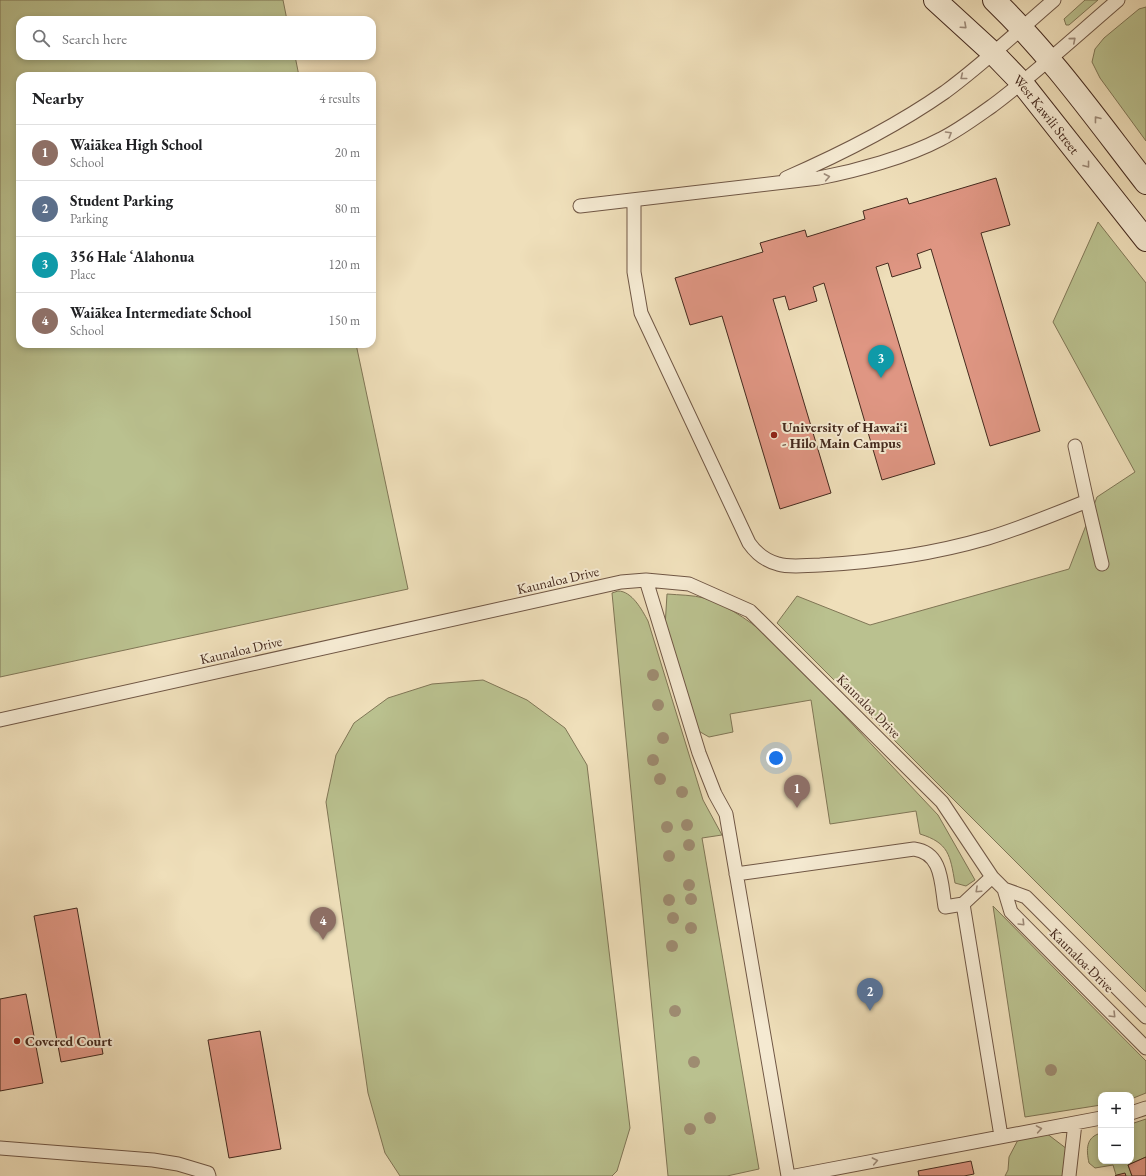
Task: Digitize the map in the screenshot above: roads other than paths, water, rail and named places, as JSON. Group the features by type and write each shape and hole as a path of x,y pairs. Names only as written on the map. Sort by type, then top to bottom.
{"street":[{"name":"West Kawili Street","path":"935,0 993,53 1022,84 1146,240"},
{"path":"994,0 1050,59 1146,183"}],"lane":[{"path":"774,183 842,154 945,92 1054,0"},
{"path":"580,206 819,178 848,172 915,150 940,139 970,121 1022,84 1118,0"},
{"path":"634,200 634,272 641,313 749,543 764,558 774,563 790,566 857,563 923,554 988,538 1088,501"},
{"path":"1075,446 1102,564"},
{"path":"646,580 699,753 715,794 726,814 788,1176"},
{"name":"Kaunaloa Drive","path":"0,720 621,582 646,580 689,584 750,610 942,802 992,877 1004,889 1026,897 1146,1017"},
{"path":"736,874 914,849 926,852 936,861 945,907 963,904 992,877"},
{"name":"Kaunaloa Drive","path":"1004,889 1011,912 1146,1048"},
{"path":"963,904 1001,1136"},
{"path":"1134,1112 1146,1108"},
{"path":"796,1176 1098,1119"},
{"path":"1069,1176 1075,1123"},
{"path":"0,1148 178,1164 208,1173 209,1176"}],"place":[{"name":"356 Hale ʻAlahonua","path":"881,378"},
{"name":"University of Hawaiʻi - Hilo Main Campus","path":"774,435"},
{"name":"Waiākea High School","path":"797,808"},
{"name":"Waiākea Intermediate School","path":"323,940"},
{"name":"Student Parking","path":"870,1011"},
{"name":"Covered Court","path":"17,1041"}]}
